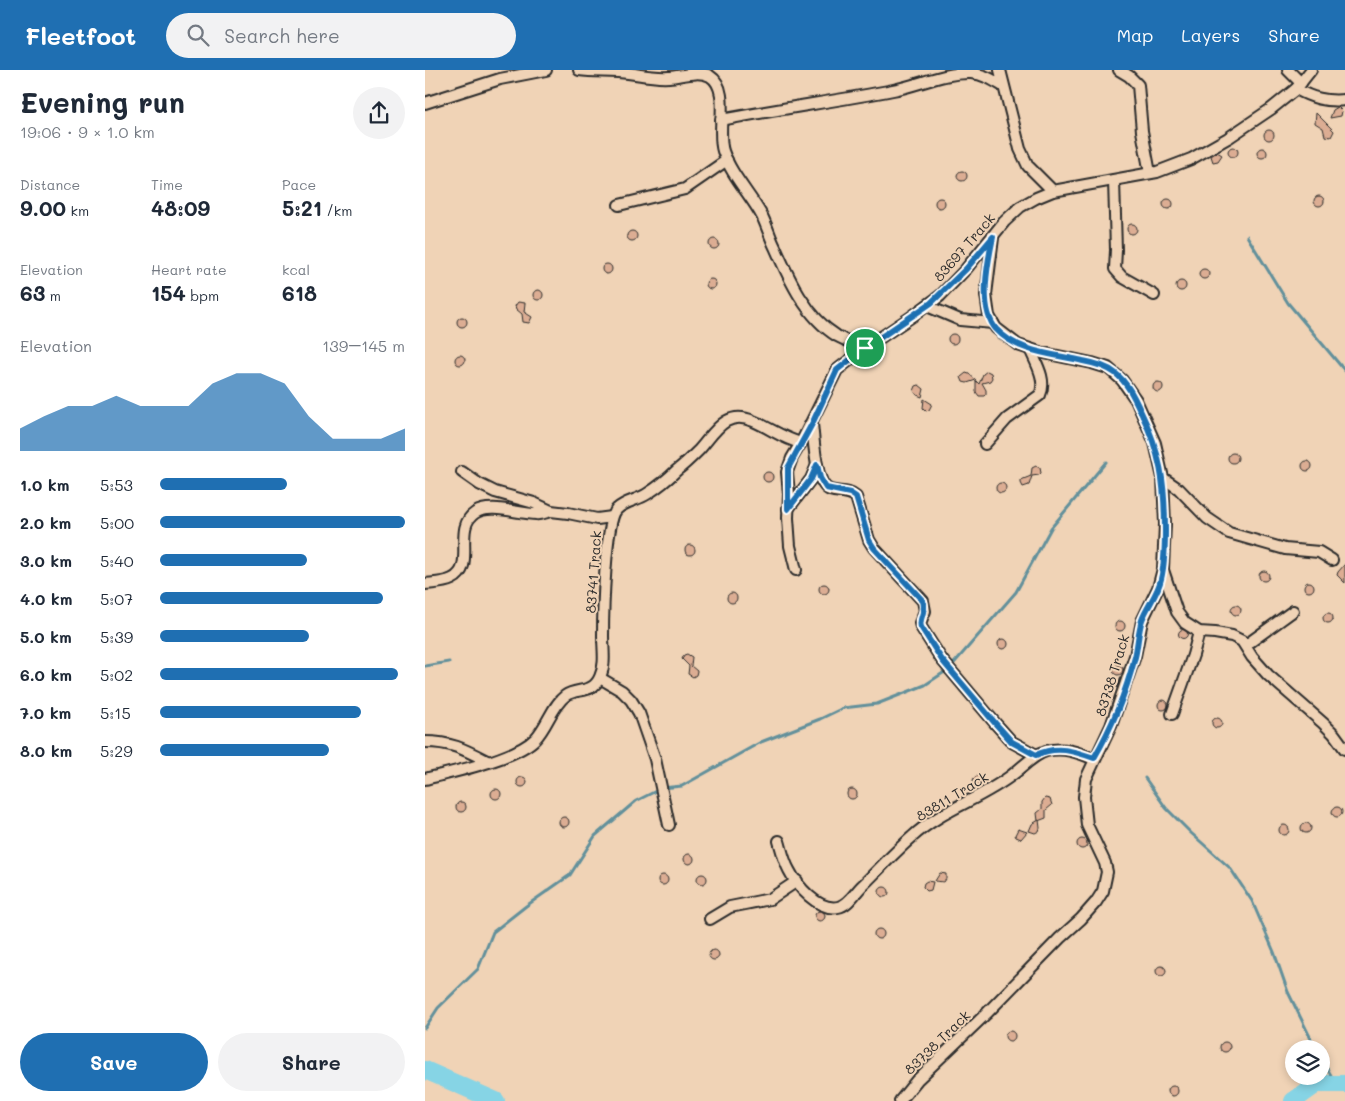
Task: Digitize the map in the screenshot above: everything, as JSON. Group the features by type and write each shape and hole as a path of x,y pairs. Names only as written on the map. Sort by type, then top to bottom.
{"street":[{"path":"425,103 500,79 546,70"},
{"path":"579,70 664,77 689,73 705,74 714,80 719,87 721,98 721,142 727,160 763,218 784,269 801,299 816,317 831,331 865,348"},
{"path":"999,70 1020,149 1028,166 1053,191"},
{"path":"1119,70 1135,80 1139,90 1142,131 1150,173"},
{"path":"1288,70 1298,86 1323,100 1333,102 1345,100"},
{"name":"83697 Track","path":"865,348 927,306 961,275 1004,222 1020,207 1053,191 1150,173 1184,162 1205,151 1271,109 1298,86 1311,70"},
{"path":"721,120 866,95 962,74 982,75 1003,86"},
{"path":"619,206 685,189 727,160"},
{"path":"1114,180 1117,250 1115,268 1122,277 1154,295"},
{"path":"993,237 986,287 989,316 993,324"},
{"path":"927,306 960,320 993,324"},
{"name":"83738 Track","path":"900,1101 917,1080 986,1014 1096,902 1105,883 1107,872 1105,863 1089,831 1085,815 1084,796 1086,778 1111,726 1129,677 1142,621 1158,588 1163,569 1165,524 1163,478 1160,460 1150,431 1129,389 1118,375 1108,368 1030,349 1007,337 993,324"},
{"path":"796,570 790,546 787,470 812,424 835,373 865,348"},
{"path":"985,444 1007,419 1040,395 1043,390 1043,379 1030,349"},
{"name":"83741 Track","path":"600,678 603,666 609,531 616,509 648,494 666,480 692,458 717,429 731,418 745,418 781,436 801,443"},
{"path":"812,424 820,478 826,488 850,493 856,497 869,540 874,548 923,601 925,611 920,623 921,627 942,660 1012,742 1036,755"},
{"path":"788,509 811,479 817,465"},
{"path":"462,472 495,492 534,503 551,511"},
{"path":"1163,478 1179,490 1207,518 1229,533 1285,549 1319,552 1331,560"},
{"path":"425,584 449,580 459,573 463,562 464,533 468,522 476,512 497,509 538,515 551,511 568,512 597,519 612,517"},
{"path":"1163,569 1179,615 1185,623 1199,632 1239,638 1268,675 1323,723 1345,749"},
{"path":"1245,646 1293,611"},
{"path":"1172,714 1199,632"},
{"path":"425,779 510,755 526,746 536,738 560,700 568,694 588,689 600,678 622,691 631,700 639,713 655,760 669,826"},
{"path":"425,742 438,742 457,746 487,761"},
{"name":"83811 Track","path":"795,879 807,894 821,904 836,908 843,906 913,836 1012,775 1036,755 1050,750 1063,749 1094,758"},
{"path":"710,919 729,907 770,899 795,879 788,869 779,841"}],"building":[{"path":"1338,107 1342,111 1341,116 1330,118 1333,110"},
{"path":"1316,113 1334,131 1331,137 1325,136 1323,128 1315,123"},
{"path":"1267,130 1271,130 1274,135 1273,139 1267,140 1264,137 1264,133"},
{"path":"1231,147 1235,147 1238,152 1237,156 1231,157 1228,154 1228,150"},
{"path":"1260,148 1264,148 1267,153 1266,157 1260,158 1257,155 1257,151"},
{"path":"1217,152 1222,155 1218,161 1213,162 1211,156"},
{"path":"960,171 964,171 967,176 966,180 960,181 957,178 957,174"},
{"path":"1317,196 1321,196 1324,201 1323,205 1317,206 1314,203 1314,199"},
{"path":"938,198 942,198 945,203 944,207 938,208 935,205 935,201"},
{"path":"1166,199 1170,199 1173,204 1172,208 1166,209 1163,206 1163,202"},
{"path":"1130,224 1134,224 1137,229 1136,233 1130,234 1127,231 1127,227"},
{"path":"630,231 634,231 637,236 636,240 630,241 627,238 627,234"},
{"path":"712,239 716,239 719,244 718,248 712,249 709,246 709,242"},
{"path":"605,264 609,264 612,269 611,273 605,274 602,271 602,267"},
{"path":"1202,269 1206,269 1209,274 1208,278 1202,279 1199,276 1199,272"},
{"path":"709,279 713,279 716,284 715,288 709,289 706,286 706,282"},
{"path":"1179,281 1183,281 1186,286 1185,290 1179,291 1176,288 1176,284"},
{"path":"536,290 540,290 543,295 542,299 536,300 533,297 533,293"},
{"path":"518,302 525,303 524,312 532,317 529,323 523,322 522,314 516,309 515,306"},
{"path":"460,317 464,317 467,322 466,326 460,327 457,324 457,320"},
{"path":"951,334 955,334 958,339 957,343 951,344 948,341 948,337"},
{"path":"458,355 462,355 465,360 464,364 458,365 455,362 455,358"},
{"path":"987,371 991,373 992,378 990,381 982,383 986,394 979,396 976,392 976,381 979,384 983,374"},
{"path":"966,373 976,380 967,383 963,382 961,377"},
{"path":"1156,382 1160,382 1163,387 1162,391 1156,392 1153,389 1153,385"},
{"path":"919,385 924,389 922,397 914,391 916,386"},
{"path":"924,399 932,404 929,410 926,411 923,408"},
{"path":"1231,453 1235,453 1238,458 1237,462 1231,463 1228,460 1228,456"},
{"path":"1305,461 1309,461 1312,466 1311,470 1305,471 1302,468 1302,464"},
{"path":"1036,466 1040,468 1041,473 1032,476 1029,485 1023,487 1021,480 1031,476 1032,468"},
{"path":"766,472 770,472 773,477 772,481 766,482 763,479 763,475"},
{"path":"999,483 1003,483 1006,488 1005,492 999,493 996,490 996,486"},
{"path":"688,545 692,545 695,550 694,554 688,555 685,552 685,548"},
{"path":"1345,564 1345,583 1337,575"},
{"path":"1262,571 1266,571 1269,576 1268,580 1262,581 1259,578 1259,574"},
{"path":"1307,582 1311,582 1314,587 1313,591 1307,592 1304,589 1304,585"},
{"path":"822,584 826,584 829,589 828,593 822,594 819,591 819,587"},
{"path":"730,593 734,593 737,598 736,602 730,603 727,600 727,596"},
{"path":"1234,605 1238,605 1241,610 1240,614 1234,615 1231,612 1231,608"},
{"path":"1326,613 1330,613 1333,618 1332,622 1326,623 1323,620 1323,616"},
{"path":"1118,621 1122,621 1125,626 1124,630 1118,631 1115,628 1115,624"},
{"path":"1183,629 1188,634 1183,639 1178,634"},
{"path":"1001,639 1005,639 1008,644 1007,648 1001,649 998,646 998,642"},
{"path":"687,654 692,657 691,666 697,671 693,677 688,674 689,666 682,659"},
{"path":"1116,665 1120,665 1123,670 1120,675 1116,675 1113,672 1113,668"},
{"path":"1161,700 1165,700 1168,705 1167,709 1161,710 1158,707 1158,703"},
{"path":"1215,718 1219,718 1222,723 1221,727 1215,728 1212,725 1212,721"},
{"path":"976,776 980,776 983,781 982,785 976,786 973,783 973,779"},
{"path":"520,777 524,777 527,782 526,786 520,787 517,784 517,780"},
{"path":"494,789 498,789 501,794 500,798 494,799 491,796 491,792"},
{"path":"850,789 854,789 857,794 856,798 850,799 847,796 847,792"},
{"path":"1045,798 1050,799 1052,805 1046,810 1046,818 1038,821 1037,813 1042,809 1042,802"},
{"path":"459,802 463,802 466,807 465,811 459,812 456,809 456,805"},
{"path":"1335,807 1339,807 1342,812 1341,816 1335,817 1332,814 1332,810"},
{"path":"562,817 566,817 569,822 568,826 562,827 559,824 559,820"},
{"path":"1039,820 1039,831 1035,833 1029,831 1032,824"},
{"path":"1304,823 1308,823 1311,828 1310,832 1304,833 1301,830 1301,826"},
{"path":"1282,825 1286,825 1289,830 1288,834 1282,835 1279,832 1279,828"},
{"path":"1018,829 1027,832 1021,839 1015,835"},
{"path":"1080,839 1084,839 1087,844 1086,848 1080,849 1077,846 1077,842"},
{"path":"687,854 691,854 694,859 693,863 687,864 684,861 684,857"},
{"path":"940,873 946,874 944,882 935,881"},
{"path":"700,874 704,874 707,879 706,883 700,884 697,881 697,877"},
{"path":"661,875 665,875 668,880 667,884 661,885 658,882 658,878"},
{"path":"927,881 933,882 931,890 927,891 923,887"},
{"path":"882,887 886,887 889,892 888,896 882,897 879,894 879,890"},
{"path":"820,911 825,916 820,921 815,916"},
{"path":"877,929 881,929 884,934 883,938 877,939 874,936 874,932"},
{"path":"712,950 716,950 719,955 718,959 712,960 709,957 709,953"},
{"path":"1159,966 1163,966 1166,971 1165,975 1159,976 1156,973 1156,969"},
{"path":"1008,1031 1012,1031 1015,1036 1014,1040 1008,1041 1005,1038 1005,1034"},
{"path":"1223,1042 1227,1042 1230,1047 1229,1051 1223,1052 1220,1049 1220,1045"},
{"path":"1171,1086 1175,1086 1178,1091 1177,1095 1171,1096 1168,1093 1168,1089"}],"waterway":[{"path":"1247,236 1288,303 1345,371"},
{"path":"425,1028 438,1008 478,969 493,932 570,875 595,836 636,801 662,788 682,786 761,742 843,708 877,704 925,685 949,669 1016,592 1051,528 1106,462"},
{"path":"425,666 449,662"},
{"path":"1145,778 1166,808 1230,868 1252,901 1274,952 1288,992 1312,1040"},
{"path":"425,1070 496,1101"},
{"path":"1330,1074 1336,1084"},
{"path":"1293,1101 1317,1084 1345,1084"}],"route":[{"path":"993,237 987,272 986,295 989,316 996,328 1018,344 1039,352 1108,368 1129,389 1150,431 1160,460 1165,494 1165,551 1161,580 1142,621 1129,677 1111,726 1094,758 1063,749 1050,750 1036,755 1012,742 942,660 921,627 921,619 925,611 923,601 874,548 869,540 856,497 847,492 826,488 820,478 817,465 811,479 788,509 787,470 821,406 835,373 865,348 914,316 940,296 993,237"}]}
